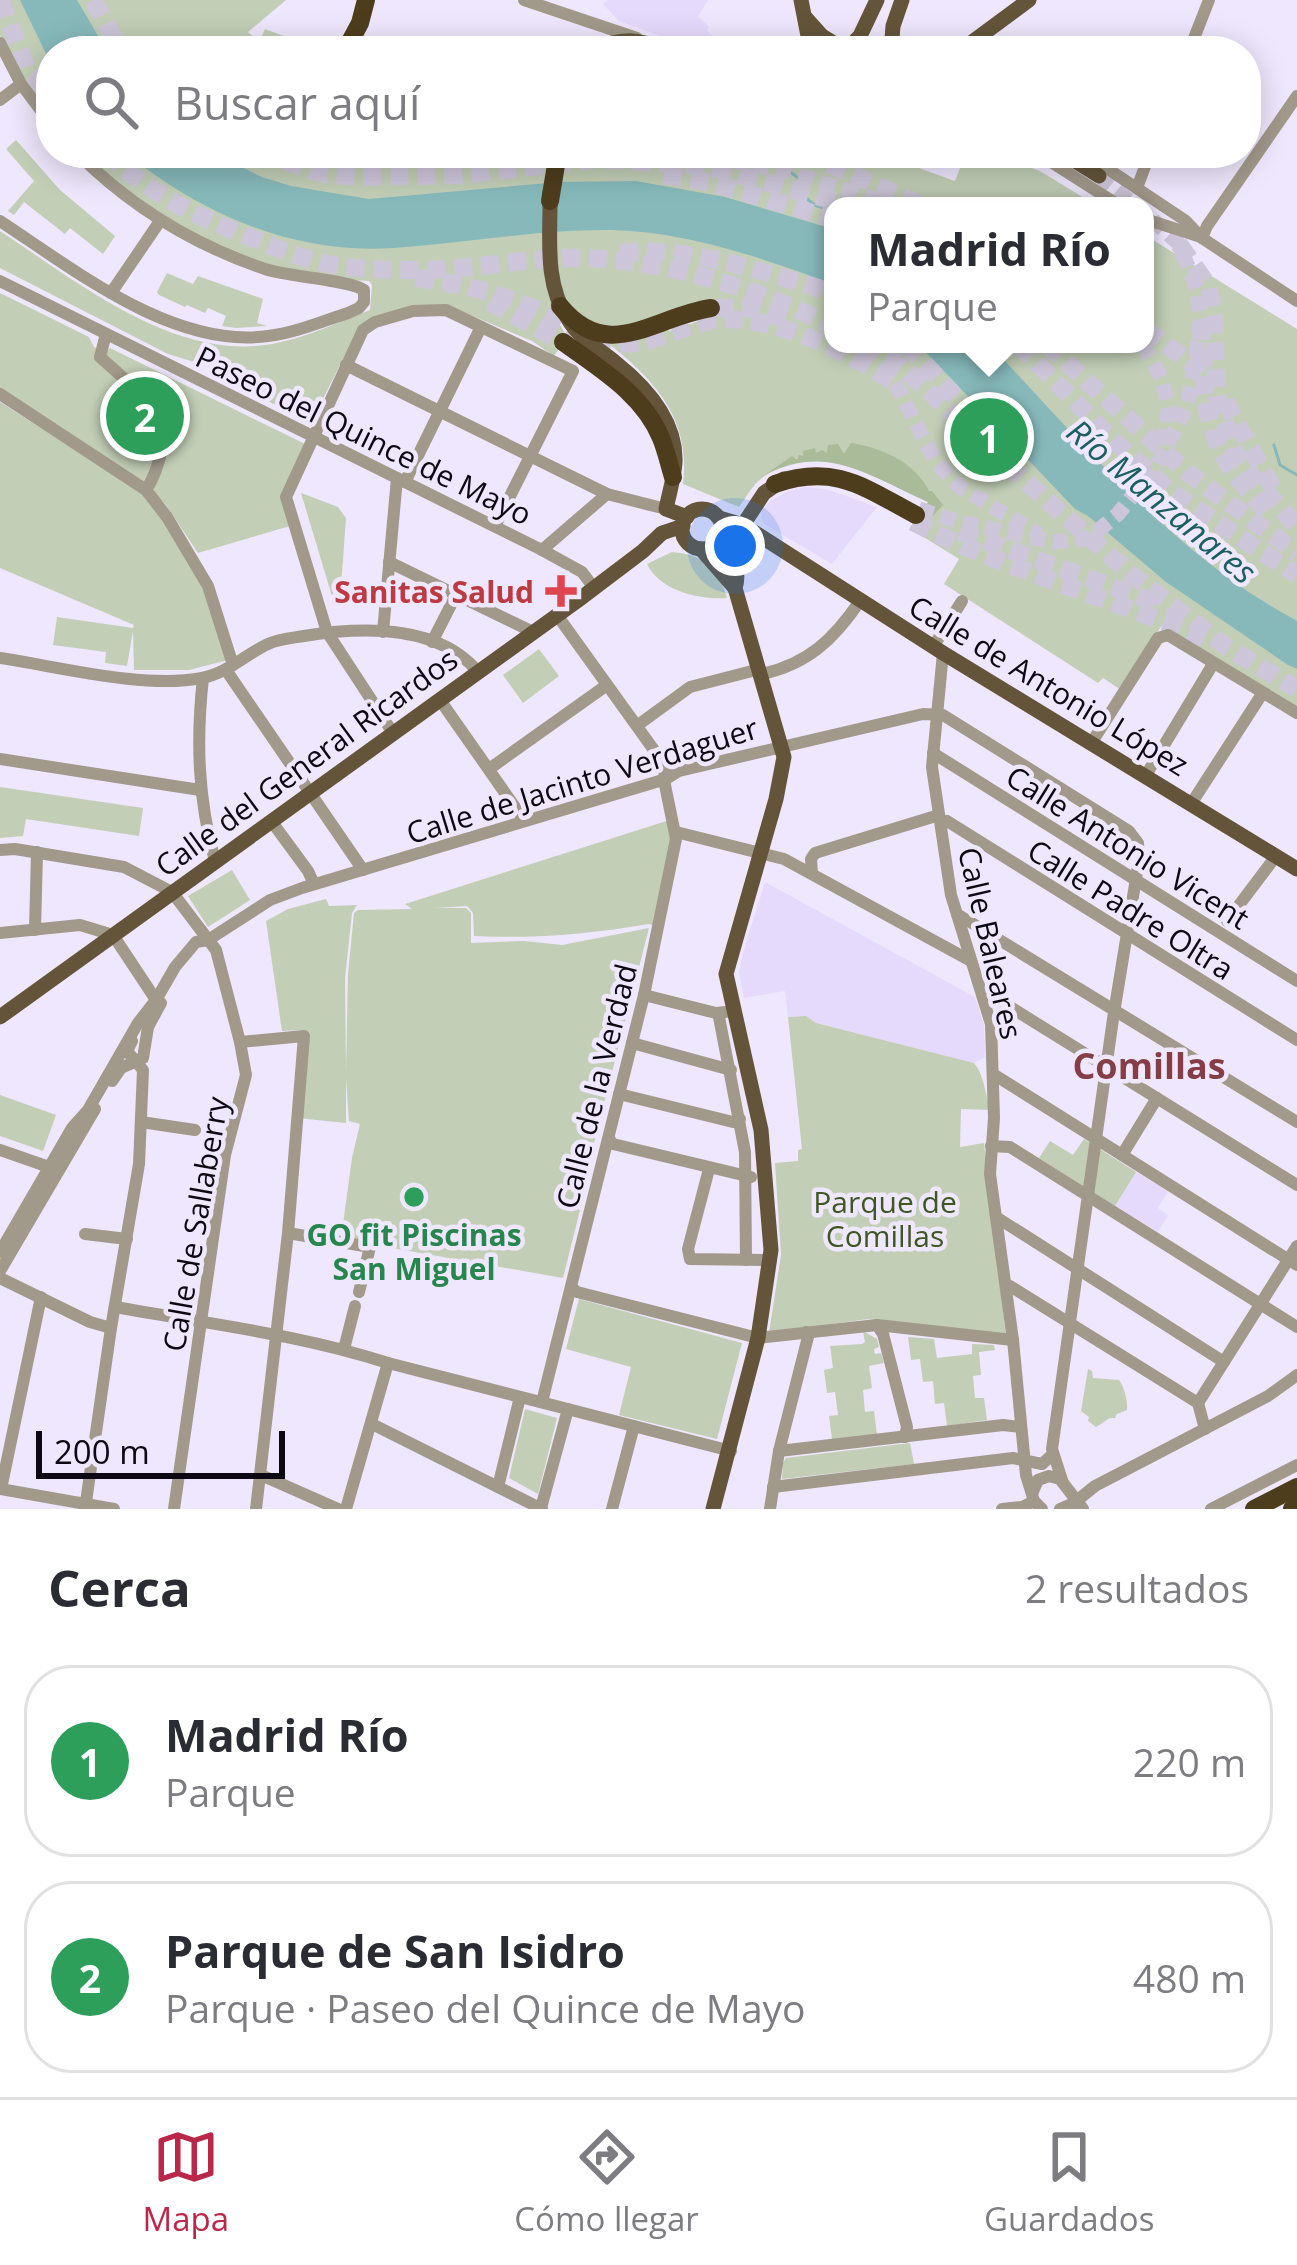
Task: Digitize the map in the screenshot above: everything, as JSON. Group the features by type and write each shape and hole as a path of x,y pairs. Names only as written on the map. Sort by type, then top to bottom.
{"highway":[{"path":"353,36 366,0"},
{"path":"550,201 556,168"},
{"path":"557,297 581,325 613,335 636,333 711,308"},
{"path":"563,342 636,399 662,439 673,476"},
{"path":"776,484 798,476 839,477 916,515"},
{"path":"1254,1509 1295,1504"}],"main road":[{"path":"860,36 877,0"},
{"path":"892,36 902,0"},
{"path":"965,36 1014,0"},
{"path":"980,36 1029,0"},
{"path":"803,9 824,36"},
{"path":"549,168 549,244 557,297 583,338 646,390 667,422 674,451 666,509 685,522"},
{"path":"1086,168 1099,176"},
{"path":"743,525 758,500 776,484"},
{"path":"713,1509 758,1337 770,1260 761,1130 727,1011 727,963 782,772 781,746 735,588 685,539 685,522 693,512 704,509 730,549 738,581 735,588"},
{"name":"Calle del General Ricardos","path":"0,1016 557,615 662,533 685,522"},
{"name":"Calle de Antonio López","path":"720,532 743,525 1297,869"},
{"path":"695,547 711,548 720,532"},
{"name":"Calle de Antonio López","path":"720,532 774,546"},
{"name":"Calle del General Ricardos","path":"643,551 695,547"}],"street":[{"path":"524,0 629,36"},
{"path":"1195,36 1209,0"},
{"path":"0,43 36,104"},
{"path":"0,100 21,84"},
{"path":"1261,148 1297,96"},
{"path":"0,221 111,293 168,322 234,338 272,336 362,306 364,290 356,284 268,270 160,221 94,168"},
{"path":"1062,168 1107,197"},
{"path":"1107,168 1150,197"},
{"path":"1137,188 1144,168"},
{"path":"1202,238 1247,168"},
{"path":"1154,199 1202,238 1297,301"},
{"path":"111,293 160,221"},
{"path":"1154,222 1202,238"},
{"name":"Paseo del Quince de Mayo","path":"0,281 542,550 582,572 594,588"},
{"path":"393,733 328,632 286,496 363,330 375,322 413,311 446,310 573,371 495,526"},
{"path":"383,632 401,480 481,327"},
{"path":"106,334 100,357 163,418 162,440 146,490"},
{"path":"346,365 607,494 666,509"},
{"path":"0,394 146,490 208,586 229,667 363,870"},
{"path":"542,550 607,494"},
{"path":"389,562 533,632"},
{"path":"432,642 456,595"},
{"path":"638,725 690,687 794,665 842,626 860,601"},
{"path":"938,650 962,601"},
{"name":"Calle de la Verdad","path":"542,1402 644,995 676,832 664,764 557,615"},
{"path":"0,658 150,681 203,678 272,641 328,632 383,632 421,637 468,660 478,672"},
{"path":"1092,742 1158,638 1168,635 1297,713"},
{"name":"Calle Baleares","path":"938,650 932,753 956,914 991,1024 990,1174 1030,1505"},
{"path":"1146,775 1214,664"},
{"path":"203,678 197,738 200,790 215,861"},
{"path":"489,769 607,685"},
{"path":"1191,804 1262,694"},
{"path":"440,700 524,820"},
{"path":"936,714 1112,820 1138,843 1052,1455 1065,1485 1066,1500 1059,1509"},
{"name":"Calle de Jacinto Verdaguer","path":"208,940 270,900 314,884 666,779 679,771 936,714"},
{"name":"Calle Antonio Vicent","path":"932,753 1297,981"},
{"path":"0,760 200,790"},
{"path":"784,859 940,820"},
{"name":"Calle Padre Oltra","path":"940,820 1297,1040"},
{"path":"272,822 314,884"},
{"path":"676,832 784,859 972,962"},
{"path":"0,850 14,848 124,867 172,892"},
{"path":"35,930 37,852"},
{"path":"812,873 814,853"},
{"path":"1228,921 1276,856"},
{"name":"Calle de Sallaberry","path":"172,892 216,950 246,1075 225,1155 174,1509"},
{"path":"956,914 1292,1114"},
{"path":"0,933 80,925 113,935 156,1000"},
{"path":"85,1507 139,1164 143,1070 128,1052 175,968 196,942 208,940"},
{"path":"0,1252 72,1128 180,970 208,940"},
{"path":"644,995 727,1011"},
{"path":"986,1000 997,999 1297,1185"},
{"path":"727,1011 718,1017 747,1178 746,1260"},
{"path":"239,1042 304,1036 288,1233 256,1509"},
{"path":"632,1043 731,1070"},
{"path":"111,1328 0,1275 116,1074 136,1061"},
{"path":"993,1074 1293,1262"},
{"path":"619,1094 733,1122 740,1119"},
{"path":"1122,1155 1157,1099"},
{"path":"141,1123 195,1130"},
{"path":"609,1139 613,1144 747,1178 766,1177"},
{"path":"991,1146 1010,1147 1297,1327"},
{"path":"0,1150 49,1167"},
{"path":"710,1169 688,1256 694,1260 770,1260"},
{"path":"996,1217 1224,1362"},
{"path":"288,1233 370,1247 344,1349"},
{"path":"85,1234 127,1239"},
{"path":"1198,1403 1293,1262 1297,1246"},
{"path":"1006,1286 1198,1403 1205,1429"},
{"path":"571,1287 758,1337 877,1325 1013,1340"},
{"path":"41,1297 1,1489 114,1509"},
{"path":"116,1306 344,1349 730,1451"},
{"path":"877,1325 907,1427 905,1437"},
{"path":"770,1509 806,1332"},
{"path":"261,1475 342,1509 388,1364"},
{"path":"1065,1485 1081,1491 1095,1486 1268,1396 1297,1375"},
{"path":"498,1487 520,1397"},
{"path":"372,1424 541,1509 568,1409"},
{"path":"779,1451 1003,1425 1020,1427"},
{"path":"612,1509 634,1426"},
{"path":"773,1487 1023,1459 1042,1463 1052,1455"},
{"path":"1211,1509 1297,1465"},
{"path":"1002,1509 1030,1505 1035,1484 1055,1476 1080,1505"},
{"path":"1059,1509 1080,1505 1095,1486"}],"shaded area":[{"path":"20,0 77,0 98,36 37,36"},
{"path":"608,0 708,0 698,16 713,36 660,36 619,21 603,4"},
{"path":"146,168 243,168 291,186 369,199 559,182 636,181 725,197 824,226 824,281 725,248 641,232 557,232 394,248 321,245 251,226"},
{"path":"927,353 997,353 1170,531 1252,594 1297,621 1297,669 1166,582 1075,509"},
{"path":"851,443 906,464 943,505 921,529 916,527 928,502 846,466 806,462 762,477 792,456 797,460 803,451 815,448 816,453 827,453 828,445 838,444 844,454"},
{"path":"806,487 877,507 832,564 764,524 761,517 770,501"},
{"path":"765,882 975,997 984,1025 985,1057 974,1063 816,1023 805,1016 788,1017 785,991 744,998 739,973 742,956"},
{"path":"1136,1172 1168,1191 1158,1208 1168,1215 1158,1232 1115,1206"}],"green space":[{"path":"0,0 286,0 248,32 252,36 36,36 36,98 0,35"},
{"path":"16,140 36,168 115,236 103,254 70,228 65,234 24,202 14,215 8,211 34,181 6,149"},
{"path":"98,168 919,168 955,181 960,168 1040,171 1082,197 824,197 824,353 1154,353 1154,241 1297,329 1297,709 1162,625 1121,690 1103,678 1098,683 944,584 959,559 914,531 928,502 867,474 824,461 782,466 758,481 739,507 683,484 681,440 667,404 642,372 609,344 711,317 598,327 567,301 551,309 567,337 554,356 532,341 449,306 360,326 314,416 307,420 219,377 233,374 168,354 0,268 0,231 121,309 187,338 222,345 285,341 370,310 369,281 269,267 224,250 140,204"},
{"path":"167,273 193,284 198,276 263,299 257,323 267,326 222,326 226,316 208,308 205,313 185,307 159,295"},
{"path":"0,293 89,337 94,347 105,352 110,348 305,444 282,496 290,526 198,553 153,492 0,389"},
{"path":"0,402 147,496 205,580 228,660 189,670 134,670 133,631 127,666 105,663 106,652 53,645 57,617 134,625 0,568"},
{"path":"301,493 338,507 346,518 340,601 332,596"},
{"path":"672,552 708,564 727,598 693,595 661,581 647,564"},
{"path":"539,649 559,676 523,703 503,675"},
{"path":"0,787 143,808 139,836 26,819 23,836 0,838"},
{"path":"673,819 658,927 474,936 473,913 467,906 435,908 466,908 471,913 471,943 562,945 649,928 563,1278 341,1239 360,1124 349,1121 346,1077 346,1123 297,1118 304,1036 301,1030 282,1031 266,921 288,909 326,899 329,906 357,905 352,913 345,978 346,1073 354,913 412,909 405,904"},
{"path":"232,870 250,900 208,927 188,896"},
{"name":"Parque de Comillas","path":"806,1016 816,1023 974,1063 978,1068 991,1110 961,1109 960,1147 984,1143 1006,1335 868,1319 769,1333 781,1255 775,1163 798,1161 802,1149 788,1017"},
{"path":"0,1095 56,1115 43,1151 0,1136"},
{"path":"1084,1139 1136,1172 1115,1206 1039,1158 1050,1141 1073,1155"},
{"path":"579,1299 742,1343 717,1439 619,1415 631,1367 566,1349"},
{"path":"863,1331 877,1339 875,1354 881,1353 884,1363 869,1366 872,1388 863,1390 865,1412 874,1411 877,1435 832,1439 829,1416 838,1415 835,1392 827,1393 824,1370 833,1368 830,1346 862,1344"},
{"path":"908,1337 934,1339 937,1358 972,1354 972,1344 994,1345 995,1350 979,1352 981,1375 973,1376 975,1398 984,1398 987,1420 947,1426 944,1403 935,1404 933,1381 923,1382 920,1359 911,1360"},
{"path":"1088,1369 1093,1378 1119,1380 1127,1403 1127,1410 1096,1427 1081,1411"},
{"path":"525,1409 557,1418 538,1494 509,1478"},
{"path":"910,1443 914,1464 782,1479 786,1458"}],"waterway":[{"path":"783,168 799,179"},
{"path":"802,191 824,207"},
{"path":"1274,445 1280,465 1297,475"}],"tunnel":[{"path":"0,0 28,71 36,80"},
{"path":"93,0 113,36"},
{"path":"124,168 193,213 315,261 411,270 570,258 637,263 739,287 824,323"},
{"path":"305,168 363,177 521,168"},
{"path":"712,168 824,198"},
{"path":"772,168 867,197"},
{"path":"838,168 903,197"},
{"path":"664,175 712,183 824,216"},
{"path":"1099,176 1125,197"},
{"path":"919,509 1053,542 1093,535 1118,514 1158,464 1188,403 1201,322 1197,289 1179,244 1154,221"},
{"path":"1179,244 1209,287 1217,397 1237,458 1297,527"},
{"path":"620,253 671,253 720,261 824,291"},
{"path":"416,278 510,299 607,342 645,341 727,319 777,327 824,344"},
{"path":"490,302 563,342"},
{"path":"715,308 749,308 788,320"},
{"path":"1201,322 1211,425 1230,467 1268,512"},
{"path":"1154,336 1208,379"},
{"path":"844,353 895,383"},
{"path":"879,353 901,366 1132,575 1228,648 1297,689"},
{"path":"914,353 989,432"},
{"path":"1027,353 1172,493 1297,575"},
{"path":"1056,353 1187,472 1297,553"},
{"path":"1147,353 1161,377 1169,409 1161,449"},
{"path":"895,383 936,462 961,488 1040,535"},
{"path":"1225,401 1275,492"},
{"path":"913,522 984,555 1204,638"},
{"path":"960,532 1160,604"}],"place":[{"name":"Parque de San Isidro","path":"145,416"},
{"name":"Madrid Río","path":"989,437"},
{"name":"Sanitas Salud","path":"561,591"},
{"name":"GO fit Piscinas San Miguel","path":"414,1197"}],"district":[{"name":"Comillas","path":"1149,1065"}],"water label":[{"name":"Río Manzanares","path":"1162,501"}]}
